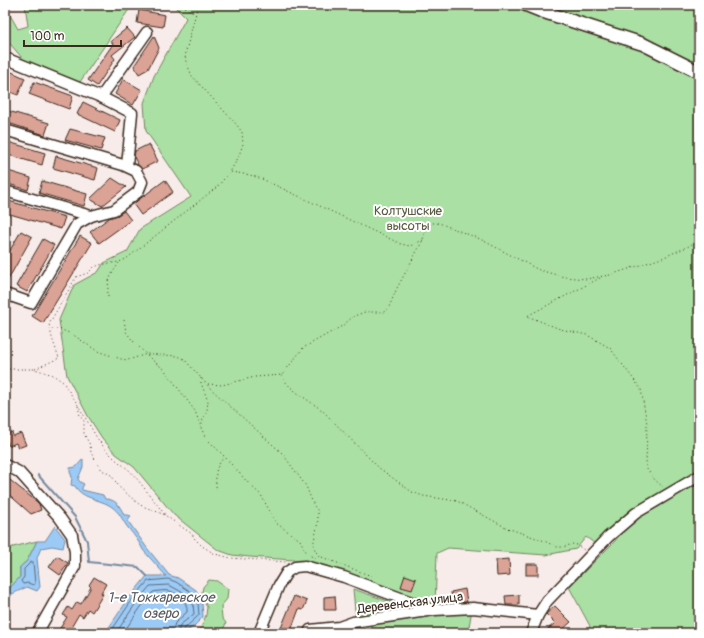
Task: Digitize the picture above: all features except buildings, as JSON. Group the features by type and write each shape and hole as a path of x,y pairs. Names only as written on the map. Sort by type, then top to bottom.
{"main road":[{"path":"526,5 643,44 699,72"}],"street":[{"path":"101,97 147,32"},
{"path":"5,58 101,97 132,113 127,166"},
{"path":"5,130 127,166 136,171 142,182 138,192 114,210 91,216 77,224 31,303 5,294"},
{"path":"5,191 91,216"},
{"path":"5,465 18,472 60,518 72,535 75,552 75,566 37,633"},
{"path":"531,633 538,614 547,601 608,537 636,513 699,476"},
{"path":"259,633 279,585 287,572 295,567 305,566 344,577 434,610"},
{"name":"Деревенская улица","path":"310,630 339,630 353,622 434,610 473,608 538,614"}],"path":[{"path":"182,5 196,15"},
{"path":"35,369 59,358 52,338 50,324 76,277 88,273 99,265 119,262 126,259 217,187 230,172 238,158 243,144 242,132 192,76 185,59 198,5"},
{"path":"230,172 250,175 401,244 410,246 424,240"},
{"path":"208,384 222,385 255,377 282,375 303,348 342,326 354,316 365,312 384,312 389,307 397,288 424,240 425,230 428,225 433,223 439,223 480,239 539,270 564,277 586,279 610,276 662,258 689,246 699,239"},
{"path":"108,297 107,286 111,274 119,262"},
{"path":"602,277 527,316 560,329 587,335 610,348 641,389 647,424 646,468 655,480 666,490"},
{"path":"124,320 126,332 152,360 164,368 195,411 206,438 261,495 276,523 300,540 308,555 314,557 318,570"},
{"path":"51,329 59,329 72,334 97,351 121,359 128,360 147,354 178,356 184,360 231,407 264,435 282,453 306,486 314,506 318,511 318,525 313,543 314,551 320,556 374,577"},
{"path":"5,368 35,369 53,375 62,382 106,450 114,459 129,470 166,516"},
{"path":"282,375 284,381 293,390 315,404 324,412 379,468 412,492 423,496 457,500 507,528 542,540 557,547 577,544 590,556"},
{"path":"201,428 207,410 208,401 201,384 202,377"},
{"path":"78,405 80,416 84,421 84,434 90,446 91,453 102,470 111,475 120,488 131,498 148,509 166,516 192,534 194,539 202,546 215,554 231,558 286,562"},
{"path":"216,492 215,472 218,464 224,456"}],"green space":[{"path":"25,5 132,5 80,82 23,59 5,38 5,6 18,29 28,26"},
{"name":"Колтушские высоты","path":"173,5 699,5 699,471 648,510 699,484 699,633 587,633 590,626 569,587 615,541 633,516 645,514 647,503 626,517 594,543 586,537 576,549 546,555 448,548 437,553 435,605 308,561 232,555 218,550 174,515 134,467 116,454 102,438 88,416 67,376 59,320 74,285 98,272 104,263 127,252 140,229 191,197 146,131 144,103 154,76 186,18"},
{"path":"37,541 27,561 20,567 20,577 5,593 5,549"},
{"path":"209,580 217,581 228,589 227,599 221,606 222,618 226,623 223,630 216,633 199,633 206,615 207,607 201,597 203,587"},
{"path":"353,589 432,616 472,609 468,633 357,633"}],"water":[{"name":"1-е Токкаревское озеро","path":"83,459 83,467 78,479 84,484 82,490 103,495 105,499 115,502 124,515 131,516 128,521 169,575 178,578 196,590 202,602 203,617 185,633 105,633 129,598 147,576 166,576 143,550 137,539 113,508 85,496 75,486 71,485 72,477 70,468 76,467"},
{"path":"55,526 65,539 63,548 52,546 41,548 37,558 40,587 37,591 27,587 12,594 5,605 5,593 20,577 20,567 27,561 37,541 45,541"}],"waterway":[{"path":"38,475 75,517 87,541 89,562 138,567 147,576"}]}
